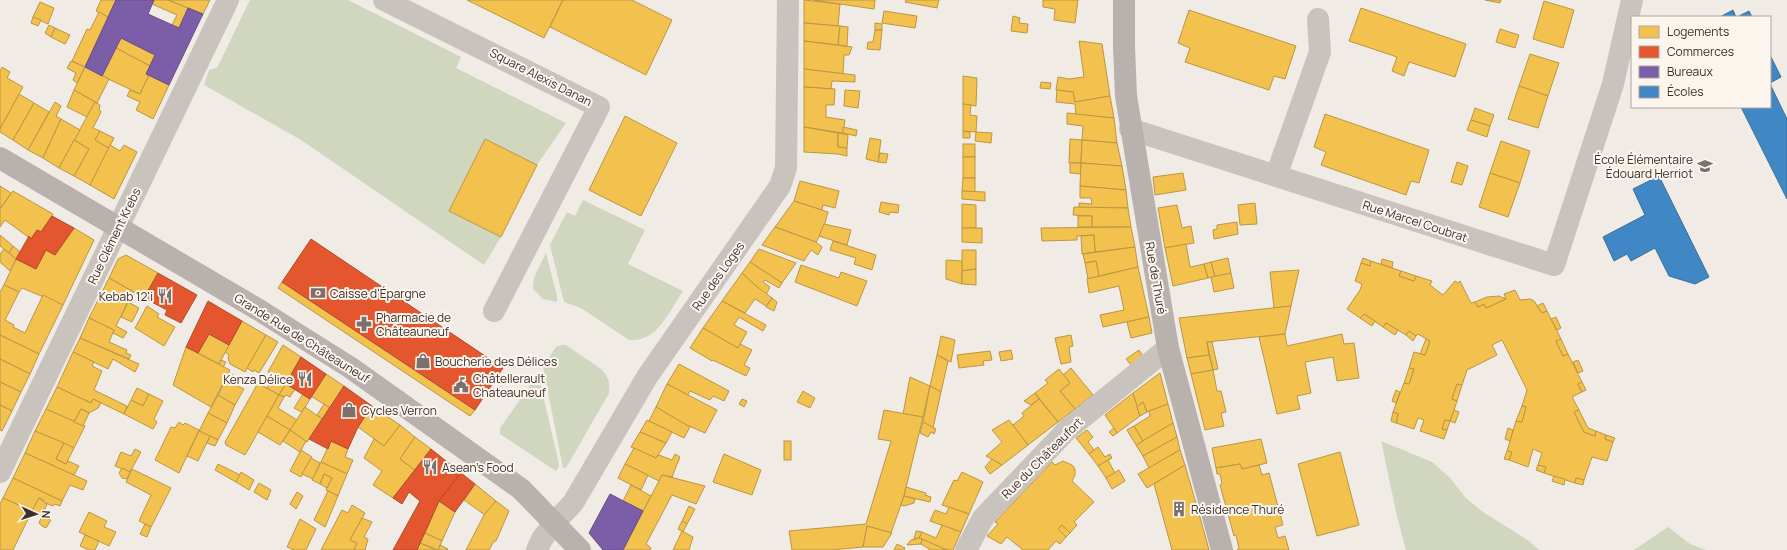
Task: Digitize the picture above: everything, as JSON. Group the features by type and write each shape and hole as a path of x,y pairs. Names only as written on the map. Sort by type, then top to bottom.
{"main road":[{"name":"Rue de Thuré","path":"1124,0 1126,96 1130,129 1168,348 1222,550"},
{"name":"Grande Rue de Châteauneuf","path":"0,158 252,306 351,368 521,489 555,522 580,550"}],"street":[{"name":"Rue Clément Krebs","path":"0,472 228,0"},
{"name":"Square Alexis Danan","path":"384,0 599,107 494,311"},
{"name":"Rue des Loges","path":"537,550 542,539 555,522 573,503 647,377 780,186 786,168 788,0"},
{"name":"Rue Marcel Coubrat","path":"1130,129 1554,265 1613,84 1632,0"},
{"path":"1276,176 1320,52 1318,18"},
{"name":"Rue du Châteaufort","path":"966,550 983,518 1067,430 1168,348"}],"green space":[{"path":"250,0 348,0 461,57 456,68 566,123 537,165 485,139 449,211 501,237 484,265 301,140 204,85 209,70 217,68"},
{"path":"583,200 645,230 628,264 683,291 662,324 655,331 639,340 629,340 581,308 564,302 550,245 567,212 575,216"},
{"path":"546,253 557,296 557,302 543,299 533,289 534,278"},
{"path":"566,345 601,369 607,377 609,386 609,393 566,468 563,468 543,367 556,347"},
{"path":"538,374 559,464 556,471 500,434 500,428"},
{"path":"1381,441 1432,462 1450,478 1466,498 1483,512 1529,541 1539,550 1406,550"},
{"path":"1668,527 1690,544 1706,550 1634,550"}],"building: Logements":[{"path":"101,0 116,0 108,17 96,11"},
{"path":"154,0 168,0 188,8 179,28 172,25 177,15 152,4"},
{"path":"168,0 210,0 203,14"},
{"path":"467,0 563,0 544,38"},
{"path":"563,0 632,0 672,20 646,75 550,27"},
{"path":"804,0 840,4 838,26 804,23"},
{"path":"813,0 875,0 874,9"},
{"path":"906,0 939,0 937,8 905,2"},
{"path":"1043,0 1078,0 1075,23 1054,20 1055,9 1043,7"},
{"path":"1485,0 1501,0 1500,3"},
{"path":"1544,1 1574,10 1563,48 1533,39"},
{"path":"40,2 54,8 48,24 33,17"},
{"path":"1361,8 1466,44 1455,77 1409,62 1404,76 1392,71 1397,57 1349,41"},
{"path":"1189,10 1296,46 1285,79 1274,76 1269,90 1185,62 1190,48 1178,43"},
{"path":"884,11 917,16 915,28 882,23"},
{"path":"99,12 108,17 85,67 72,61 87,29 90,30"},
{"path":"1013,16 1020,18 1019,23 1028,24 1027,33 1011,31"},
{"path":"33,17 41,20 38,26 31,23"},
{"path":"804,23 840,26 838,45 804,41"},
{"path":"875,23 882,24 882,30 875,30"},
{"path":"49,25 55,28 51,37 45,33"},
{"path":"840,26 848,27 847,46 838,45"},
{"path":"55,28 70,35 65,44 51,37"},
{"path":"1500,29 1519,35 1515,48 1496,42"},
{"path":"875,30 882,30 880,50 867,49 868,42 873,42"},
{"path":"121,38 155,55 150,66 116,48"},
{"path":"804,41 852,47 849,55 844,55 843,74 804,69"},
{"path":"1079,41 1102,44 1110,96 1075,102 1073,92 1056,90 1058,77 1069,79 1084,77"},
{"path":"116,48 150,66 146,74 149,75 140,94 102,76"},
{"path":"1530,54 1559,63 1548,96 1519,86"},
{"path":"71,61 85,67 77,83 73,80 76,73 67,68"},
{"path":"2,67 10,72 7,78 23,87 0,129 0,71"},
{"path":"85,67 109,79 97,103 74,90"},
{"path":"804,69 855,75 855,82 832,81 831,89 804,87"},
{"path":"149,75 169,85 153,119 136,110 140,102 127,96 130,90 140,94"},
{"path":"963,76 977,78 976,106 963,104"},
{"path":"1041,82 1051,83 1050,89 1040,88"},
{"path":"1519,86 1548,96 1538,128 1508,119"},
{"path":"804,87 835,89 834,105 826,105 826,117 845,120 843,133 804,127"},
{"path":"74,90 95,102 87,117 67,107"},
{"path":"845,90 860,91 858,108 844,106"},
{"path":"1057,90 1073,92 1075,102 1110,96 1114,118 1076,115 1075,104 1056,102"},
{"path":"19,94 34,103 13,140 0,132 0,129"},
{"path":"55,102 61,106 56,116 61,119 43,158 28,150"},
{"path":"95,102 100,105 99,109 101,112 93,128 100,131 95,140 109,148 90,185 74,176 89,149 74,140"},
{"path":"34,103 49,112 28,150 13,140"},
{"path":"963,104 971,105 970,115 977,116 976,132 963,131"},
{"path":"1475,108 1494,115 1490,126 1471,120"},
{"path":"1067,113 1114,118 1117,143 1082,140 1083,126 1067,124"},
{"path":"1325,114 1429,150 1419,183 1411,181 1406,195 1321,165 1326,152 1314,147"},
{"path":"625,116 677,143 641,216 589,190"},
{"path":"61,119 80,130 59,168 43,158"},
{"path":"1471,120 1490,126 1487,137 1467,130"},
{"path":"804,127 838,133 838,147 847,148 847,156 804,152"},
{"path":"843,127 857,130 856,136 843,133"},
{"path":"100,131 114,138 109,148 95,140"},
{"path":"963,131 970,132 970,138 963,138"},
{"path":"976,132 992,133 991,143 975,141"},
{"path":"838,133 848,135 847,148 838,147"},
{"path":"870,138 881,140 878,162 866,159"},
{"path":"485,139 537,165 501,237 449,211"},
{"path":"1070,139 1082,140 1081,163 1069,163"},
{"path":"74,140 89,149 74,176 59,168"},
{"path":"1082,140 1117,143 1122,166 1081,163"},
{"path":"1501,141 1530,151 1520,183 1490,173"},
{"path":"963,144 975,144 975,157 963,157"},
{"path":"110,145 120,151 124,145 137,152 114,199 90,185"},
{"path":"880,153 888,154 886,163 878,162"},
{"path":"963,157 975,157 975,178 963,178"},
{"path":"1457,162 1468,166 1462,185 1451,182"},
{"path":"1070,163 1081,163 1081,174 1070,173"},
{"path":"1081,163 1122,166 1126,190 1080,186"},
{"path":"1183,173 1186,190 1155,195 1153,177"},
{"path":"1490,173 1520,183 1508,217 1479,207"},
{"path":"963,178 975,178 975,192 962,191"},
{"path":"800,181 839,191 835,208 823,205 822,210 794,201"},
{"path":"0,186 11,193 0,209"},
{"path":"1080,186 1126,190 1128,208 1079,208 1079,203 1092,204 1091,198 1080,198"},
{"path":"13,191 53,214 41,232 37,230 31,239 5,220 0,227 0,209"},
{"path":"962,191 985,192 985,201 962,199"},
{"path":"794,201 828,212 823,230 816,242 775,227"},
{"path":"881,202 899,205 898,213 890,212 889,215 879,212"},
{"path":"1255,203 1257,224 1240,225 1238,205"},
{"path":"962,204 976,205 976,228 962,228"},
{"path":"1177,205 1182,228 1191,226 1194,243 1165,248 1158,208"},
{"path":"1074,207 1128,208 1131,227 1092,227 1092,216 1073,215"},
{"path":"1078,216 1092,216 1092,227 1078,227"},
{"path":"1237,222 1238,234 1214,239 1213,230 1217,229 1217,225"},
{"path":"824,224 851,230 847,245 819,236"},
{"path":"775,227 816,242 822,247 818,255 811,250 804,261 762,245"},
{"path":"1131,227 1135,247 1095,252 1094,235 1077,236 1077,240 1042,241 1041,228"},
{"path":"74,228 94,240 63,305 22,288 19,292 4,285 16,259 36,269 46,250 55,255"},
{"path":"962,228 982,228 982,243 962,242"},
{"path":"0,235 13,246 9,253 0,246"},
{"path":"1094,235 1095,252 1082,254 1081,236"},
{"path":"833,241 876,255 872,270 854,264 856,258 830,250"},
{"path":"1186,244 1190,267 1204,264 1208,278 1173,286 1165,248"},
{"path":"13,246 20,252 16,259 9,253"},
{"path":"1135,247 1138,267 1099,276 1096,261 1085,263 1083,254"},
{"path":"4,249 16,259 10,271 0,262 0,254"},
{"path":"759,249 796,263 782,283 750,262"},
{"path":"962,250 976,250 976,269 962,271"},
{"path":"126,255 158,273 144,298 109,278 118,259"},
{"path":"1228,258 1231,273 1215,277 1211,262"},
{"path":"1363,258 1371,261 1370,266 1361,263"},
{"path":"1382,259 1393,262 1392,268 1381,264"},
{"path":"946,260 962,261 962,284 946,279"},
{"path":"1096,261 1099,276 1088,279 1085,263"},
{"path":"1371,261 1401,271 1399,276 1414,281 1416,276 1432,281 1430,285 1443,295 1455,281 1458,283 1460,281 1471,303 1475,302 1478,307 1484,304 1486,308 1506,299 1504,294 1515,290 1520,300 1530,299 1534,301 1542,313 1547,311 1561,339 1556,341 1563,356 1568,354 1582,382 1578,384 1582,392 1572,397 1579,410 1574,412 1584,432 1595,436 1596,431 1606,435 1605,439 1613,442 1607,461 1592,457 1584,480 1576,478 1575,483 1544,473 1546,467 1538,465 1542,453 1533,449 1528,467 1509,460 1512,452 1507,451 1516,421 1522,422 1526,407 1522,406 1527,390 1502,340 1492,345 1497,355 1467,370 1462,385 1457,384 1452,399 1457,401 1454,410 1450,421 1445,420 1442,429 1447,430 1444,439 1420,431 1424,420 1418,418 1414,429 1396,423 1398,414 1393,412 1404,383 1409,384 1414,369 1409,368 1414,352 1425,355 1430,341 1418,334 1416,336 1409,331 1406,335 1386,323 1383,327 1364,314 1360,318 1347,309 1360,290 1362,284 1355,281 1361,263 1370,266"},
{"path":"750,262 782,283 779,288 765,280 763,282 770,287 766,295 742,273"},
{"path":"1211,262 1215,277 1208,278 1204,264"},
{"path":"801,265 839,278 841,272 867,281 857,306 795,282"},
{"path":"1138,267 1149,317 1103,327 1100,315 1124,310 1119,286 1089,293 1087,279"},
{"path":"976,269 976,285 962,284 962,271"},
{"path":"1299,270 1291,306 1274,308 1270,272"},
{"path":"1401,271 1416,276 1414,281 1399,276"},
{"path":"742,273 772,298 766,306 755,299 745,313 722,301"},
{"path":"1231,273 1234,288 1214,292 1211,277"},
{"path":"109,278 137,294 129,297 130,303 128,302 116,326 127,332 123,338 113,333 114,330 89,318"},
{"path":"282,282 475,410 470,416 278,288"},
{"path":"4,285 19,292 5,320 14,325 13,327 25,333 43,295 63,305 39,354 0,335 0,292"},
{"path":"1499,296 1506,299 1486,308 1484,304 1478,307 1475,302 1487,297"},
{"path":"772,298 777,302 774,311 766,307"},
{"path":"722,301 766,325 763,331 739,317 734,325 747,332 738,348 703,328"},
{"path":"128,302 139,308 132,322 121,317"},
{"path":"1543,303 1547,311 1542,313 1537,306"},
{"path":"147,306 159,314 157,317 175,327 164,346 135,328"},
{"path":"1291,306 1285,334 1207,342 1209,355 1187,358 1179,318"},
{"path":"1364,314 1375,321 1372,326 1360,318"},
{"path":"1149,317 1152,333 1131,338 1127,322"},
{"path":"1556,317 1561,328 1557,330 1551,319"},
{"path":"89,318 114,330 109,342 127,350 126,353 131,355 129,359 80,338"},
{"path":"242,321 266,335 245,372 230,364 228,358 229,355 225,352"},
{"path":"1386,323 1398,330 1395,335 1383,327"},
{"path":"703,328 738,348 740,344 752,350 744,365 750,368 746,376 713,360 712,361 690,348"},
{"path":"1409,331 1416,336 1413,341 1406,335"},
{"path":"209,334 229,345 219,364 198,353"},
{"path":"1285,334 1287,346 1342,334 1344,344 1354,343 1359,378 1337,381 1333,357 1305,362 1311,393 1297,396 1300,409 1277,414 1259,337"},
{"path":"0,335 39,354 30,374 0,359"},
{"path":"266,335 278,342 259,373 254,370 253,372 247,368"},
{"path":"1071,335 1073,346 1069,347 1071,362 1061,364 1055,338"},
{"path":"941,336 955,340 951,362 937,355"},
{"path":"80,338 139,364 135,372 113,359 108,369 73,352"},
{"path":"1426,339 1430,341 1425,355 1420,354"},
{"path":"1561,339 1568,354 1563,356 1556,341"},
{"path":"1207,342 1212,342 1218,369 1213,370"},
{"path":"283,345 301,357 279,395 267,388 274,375 268,372"},
{"path":"186,347 230,370 211,407 173,385"},
{"path":"1011,350 1013,359 1001,361 999,352"},
{"path":"1139,350 1143,356 1131,365 1126,359"},
{"path":"990,351 992,360 983,361 984,365 959,368 957,355"},
{"path":"73,352 94,362 92,366 102,371 94,390 127,406 124,414 93,399 91,403 57,387"},
{"path":"937,355 948,361 941,392 930,386"},
{"path":"1209,355 1213,370 1191,374 1187,358"},
{"path":"0,359 30,374 21,392 0,382"},
{"path":"221,360 226,362 223,367 219,364"},
{"path":"1578,360 1583,371 1578,373 1573,362"},
{"path":"679,364 729,391 724,401 713,396 710,400 690,391 688,395 667,384"},
{"path":"1071,368 1093,395 1075,409 1060,391 1070,383 1063,375"},
{"path":"1409,368 1414,369 1409,384 1404,383"},
{"path":"1059,369 1070,383 1060,391 1075,409 1058,422 1035,393 1048,383 1045,380"},
{"path":"1213,370 1217,391 1221,391 1226,412 1221,413 1224,426 1205,430 1191,374"},
{"path":"229,373 241,379 238,386 244,389 235,405 218,395"},
{"path":"1160,373 1168,404 1147,412 1143,402 1137,407 1133,393"},
{"path":"326,374 344,386 330,408 311,396"},
{"path":"910,377 930,386 923,417 903,414"},
{"path":"0,382 21,392 12,411 0,405"},
{"path":"1582,382 1586,390 1582,392 1578,384"},
{"path":"258,383 279,395 245,455 226,445 225,442"},
{"path":"286,384 295,389 290,397 286,395 284,397 279,395"},
{"path":"667,384 717,410 705,433 682,423 656,407"},
{"path":"1457,384 1462,385 1457,401 1452,399"},
{"path":"930,386 941,392 933,428 923,422"},
{"path":"57,387 91,403 93,399 101,403 98,408 89,413 81,409 74,422 46,409"},
{"path":"137,388 149,394 143,406 131,400"},
{"path":"1396,390 1400,392 1396,403 1392,401"},
{"path":"803,391 815,398 810,408 797,402"},
{"path":"1035,393 1039,399 1031,405 1024,401"},
{"path":"1133,393 1140,416 1117,433 1105,415"},
{"path":"149,394 163,401 154,419 157,422 153,429 124,414 131,400 143,406"},
{"path":"303,394 310,399 302,412 294,408"},
{"path":"218,395 235,405 227,423 208,413"},
{"path":"279,395 284,397 278,408 297,420 290,430 267,416"},
{"path":"742,399 747,401 744,407 739,404"},
{"path":"1039,399 1058,422 1028,445 1013,425 1024,416 1022,413"},
{"path":"1143,402 1147,412 1140,416 1137,407"},
{"path":"324,404 330,408 322,419 317,415"},
{"path":"1168,404 1173,423 1143,441 1134,426 1150,416 1149,411"},
{"path":"0,405 12,411 2,431 0,430"},
{"path":"372,406 400,425 384,446 358,427"},
{"path":"1522,406 1526,407 1522,422 1516,421"},
{"path":"305,407 322,419 307,442 290,430"},
{"path":"656,407 690,427 684,438 649,421"},
{"path":"46,409 85,426 74,448 35,431"},
{"path":"81,409 89,413 83,426 74,422"},
{"path":"884,410 923,417 904,496 891,533 867,526 863,547 832,550 792,550 789,531 866,524 891,441 878,439"},
{"path":"1454,410 1459,412 1455,423 1450,421"},
{"path":"1579,410 1588,428 1596,431 1595,436 1584,432 1574,412"},
{"path":"1393,412 1398,414 1396,423 1391,421"},
{"path":"208,413 227,423 218,440 199,431"},
{"path":"267,416 290,430 280,445 258,432"},
{"path":"647,420 672,432 666,443 640,432"},
{"path":"1009,420 1028,445 1002,465 986,456 1002,442 992,430"},
{"path":"1445,420 1450,421 1447,430 1442,429"},
{"path":"179,422 183,425 185,423 199,430 179,473 155,460 171,427 175,428"},
{"path":"923,422 936,429 934,434 931,432 928,437 920,433"},
{"path":"1173,423 1177,437 1143,456 1136,445"},
{"path":"400,425 415,437 400,459 415,470 393,498 373,485 382,471 364,458 374,439 384,446"},
{"path":"1134,426 1143,441 1136,445 1127,430"},
{"path":"1114,428 1117,433 1113,436 1109,432"},
{"path":"1508,428 1513,430 1510,441 1505,439"},
{"path":"290,430 306,441 300,452 283,441"},
{"path":"1087,430 1093,437 1088,442 1094,450 1089,454 1076,438"},
{"path":"35,431 64,443 56,459 66,464 68,461 79,466 74,475 25,453"},
{"path":"199,431 210,436 198,461 187,456"},
{"path":"640,432 666,443 656,458 631,447"},
{"path":"1606,435 1615,438 1613,442 1605,439"},
{"path":"210,436 218,440 215,446 207,443"},
{"path":"415,437 431,449 415,470 400,459"},
{"path":"1177,437 1180,450 1149,468 1143,456"},
{"path":"1261,439 1267,463 1242,469 1240,464 1216,468 1212,448"},
{"path":"331,441 348,449 345,457 353,460 347,474 321,462"},
{"path":"784,441 791,441 791,460 784,460"},
{"path":"64,443 74,448 66,464 56,459"},
{"path":"1098,447 1105,457 1110,454 1112,458 1098,466 1089,454"},
{"path":"634,448 656,458 659,455 672,460 675,454 680,457 672,477 662,475 659,481 625,464"},
{"path":"135,449 141,452 130,472 115,466 121,452 131,456"},
{"path":"301,450 312,457 301,477 290,471"},
{"path":"1180,450 1185,465 1147,488 1138,474"},
{"path":"1507,451 1512,452 1509,460 1504,459"},
{"path":"1340,452 1359,525 1317,536 1298,464"},
{"path":"25,453 87,481 83,490 70,485 62,501 13,478"},
{"path":"724,454 761,470 752,495 713,482"},
{"path":"311,458 320,463 313,479 302,474"},
{"path":"992,459 1002,465 990,474 985,467"},
{"path":"1108,460 1115,473 1106,478 1098,466"},
{"path":"1063,461 1072,465 1075,469 1075,475 1072,481 1094,502 1074,522 1077,525 1070,533 1062,525 1058,529 1066,537 1060,544 1056,541 1048,550 1023,550 1007,537 1001,544 987,536 998,524 995,522 1052,462 1055,465"},
{"path":"321,462 347,474 338,496 326,490 332,478 324,474 320,484 312,480"},
{"path":"218,464 240,475 236,482 215,470"},
{"path":"625,464 648,475 641,490 618,478"},
{"path":"1240,464 1242,469 1259,465 1262,475 1269,473 1283,525 1275,527 1278,538 1285,536 1289,550 1237,550 1239,548 1236,535 1234,536 1220,485 1222,484 1220,474 1217,474 1216,468"},
{"name":"Résidence Thuré","path":"1185,465 1209,550 1172,550 1154,484"},
{"path":"1538,465 1546,467 1544,473 1536,470"},
{"path":"122,468 130,472 127,479 122,478 119,473"},
{"path":"132,469 171,488 151,527 139,521 151,495 126,482"},
{"path":"1119,470 1125,481 1112,489 1106,478"},
{"path":"241,472 254,480 249,490 236,482"},
{"path":"962,472 983,482 969,514 942,505 954,480 957,481"},
{"path":"324,474 332,478 327,488 320,484"},
{"path":"662,475 705,486 696,504 672,495 646,544 651,548 650,550 623,550"},
{"path":"1554,476 1565,479 1564,485 1552,481"},
{"path":"13,478 62,501 60,506 55,504 53,506 43,502 43,500 39,498 32,511 3,498"},
{"path":"1576,478 1584,480 1583,485 1575,483"},
{"path":"259,483 271,490 267,500 254,492"},
{"path":"475,484 496,501 485,515 464,500"},
{"path":"631,485 651,496 643,511 623,501"},
{"path":"906,487 926,493 925,495 931,497 930,502 904,496"},
{"path":"328,491 338,496 325,527 314,520"},
{"path":"297,492 303,496 296,509 290,504"},
{"path":"904,496 915,499 914,503 904,506 901,505"},
{"path":"3,498 32,511 13,550 0,550 0,504"},
{"path":"39,498 47,504 42,516 32,511"},
{"path":"439,501 455,512 442,541 425,533"},
{"path":"496,501 509,511 496,541 494,541 489,550 466,550 484,515"},
{"path":"352,505 365,513 350,540 357,543 354,550 321,550 342,510 348,513"},
{"path":"689,506 695,509 687,524 682,521"},
{"path":"949,507 969,514 961,532 930,521 935,510 946,514"},
{"path":"89,512 107,521 104,527 116,532 109,546 79,532"},
{"path":"42,516 51,520 46,528 39,523"},
{"path":"362,518 372,522 364,537 368,539 365,550 354,550 357,543 350,540"},
{"path":"300,519 316,529 306,550 295,550 287,547"},
{"path":"682,521 687,524 683,532 678,529"},
{"path":"145,524 151,527 147,537 140,534"},
{"path":"942,525 961,532 953,550 947,550 919,538 922,532 936,538"},
{"path":"1062,525 1070,533 1066,537 1058,529"},
{"path":"867,526 892,533 883,547 863,547"},
{"path":"682,531 693,537 689,550 673,550"},
{"path":"916,531 922,532 919,538 914,539"},
{"path":"425,533 442,541 438,550 420,543"},
{"path":"85,535 99,541 95,550 89,550 80,546"},
{"path":"919,538 922,539 921,544 907,545 911,540"},
{"path":"922,539 947,550 929,550 921,544"},
{"path":"420,543 436,550 417,550"},
{"path":"897,544 905,548 904,550 894,550"},
{"path":"440,545 448,549 438,550"}],"building: Commerces":[{"path":"52,216 74,228 55,255 46,250 36,269 16,259 29,236 31,239 37,230 41,232"},
{"path":"311,239 503,368 475,410 282,282"},
{"path":"158,273 197,295 181,323 165,315 167,310 144,298"},
{"path":"208,301 242,321 229,345 209,334 198,353 186,347"},
{"path":"301,357 326,374 310,399 286,384"},
{"path":"344,386 372,406 358,427 348,449 331,441 328,449 309,439"},
{"path":"431,449 461,473 439,501 417,550 393,550 420,501 409,492 402,504 393,498"},
{"path":"461,473 475,484 455,512 439,501"}],"building: Bureaux":[{"path":"116,0 154,0 148,14 179,28 188,8 203,14 169,85 146,74 155,55 121,38 102,76 85,67"},
{"path":"610,494 643,511 623,550 603,550 589,533"}],"building: Écoles":[{"path":"1733,10 1736,16 1722,16"},
{"path":"1749,11 1752,16 1739,16"},
{"path":"1771,57 1781,77 1771,82"},
{"path":"1771,86 1787,119 1787,199 1742,108 1771,108"},
{"path":"1659,176 1709,277 1695,284 1669,276 1655,248 1631,261 1627,254 1614,261 1603,237 1645,215 1633,189"}],"place":[{"name":"École Élémentaire Édouard Herriot","path":"1705,166"},
{"name":"Caisse d'Épargne","path":"318,293"},
{"name":"Kebab 12'i","path":"165,296"},
{"name":"Pharmacie de Châteauneuf","path":"364,324"},
{"name":"Boucherie des Délices","path":"423,361"},
{"name":"Kenza Délice","path":"305,379"},
{"name":"Châtellerault Chateauneuf","path":"461,385"},
{"name":"Cycles Verron","path":"349,410"},
{"name":"Asean's Food","path":"430,467"},
{"name":"Résidence Thuré","path":"1179,509"}]}
